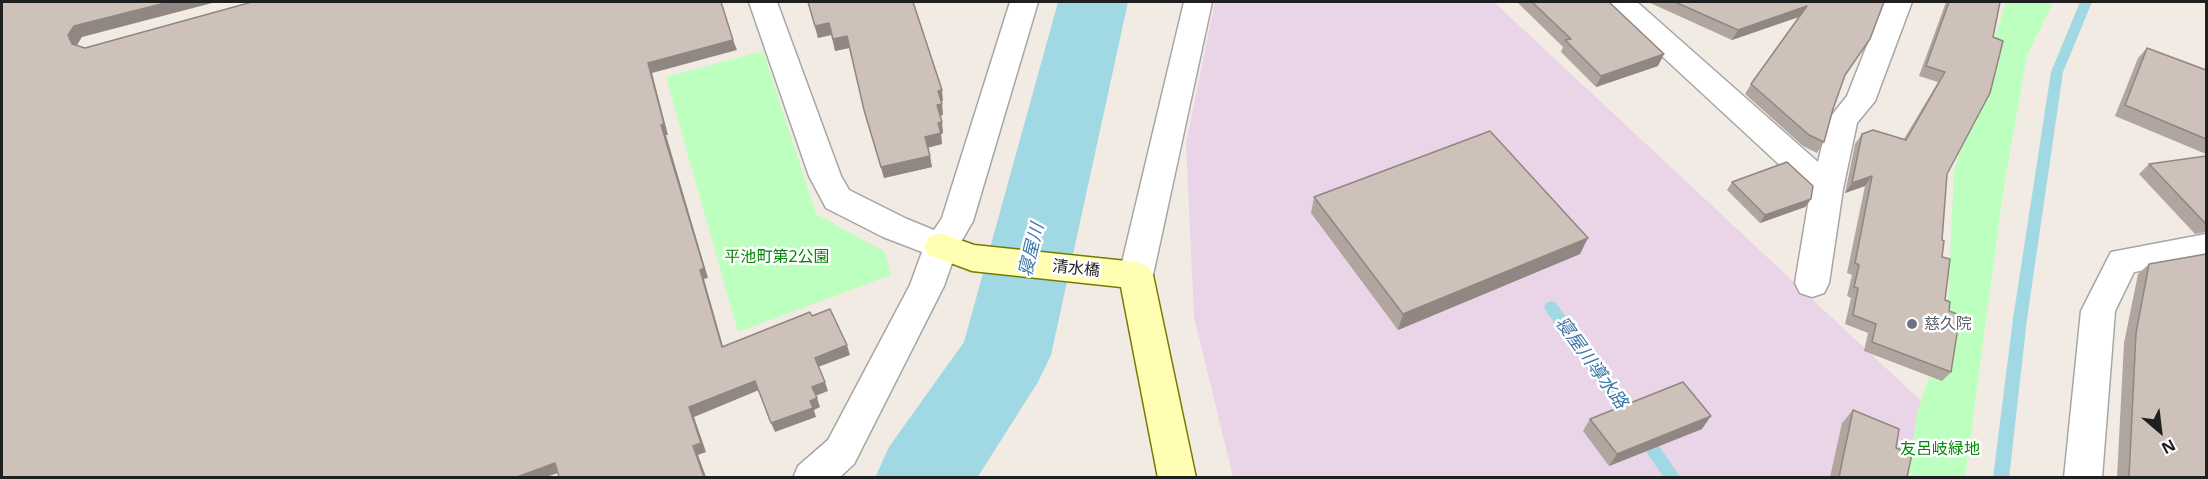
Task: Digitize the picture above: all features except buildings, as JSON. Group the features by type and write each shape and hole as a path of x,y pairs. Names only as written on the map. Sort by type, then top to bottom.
{"street":[{"path":"763,2 825,176 837,199 895,228 957,252"},
{"path":"812,477 841,452 927,286 957,252 957,221 1024,2"},
{"path":"1177,477 1122,274 1198,2"},
{"path":"1620,2 1827,189"},
{"path":"1812,283 1827,189 1843,120 1860,101 1898,2"},
{"path":"2083,477 2098,311 2118,270 2123,261 2206,247"},
{"name":"清水橋","path":"957,252 1122,274"}],"shaded area":[{"path":"1215,2 1494,2 1948,426 1940,477 1233,477 1194,317 1186,143"}],"green space":[{"name":"友呂岐緑地","path":"2006,2 2053,2 2027,56 2004,185 1965,477 1907,478 1917,413 1947,325 1954,171"},
{"name":"平池町第2公園","path":"763,51 816,214 885,252 891,275 738,332 666,77"}],"waterway":[{"name":"寝屋川","path":"923,478 1006,355 1093,2"},
{"path":"2001,478 2020,319 2057,72 2086,2"},
{"name":"寝屋川導水路","path":"1551,307 1632,420"},
{"name":"寝屋川導水路","path":"1643,435 1673,478"}],"place":[{"name":"慈久院","path":"1912,324"}]}
